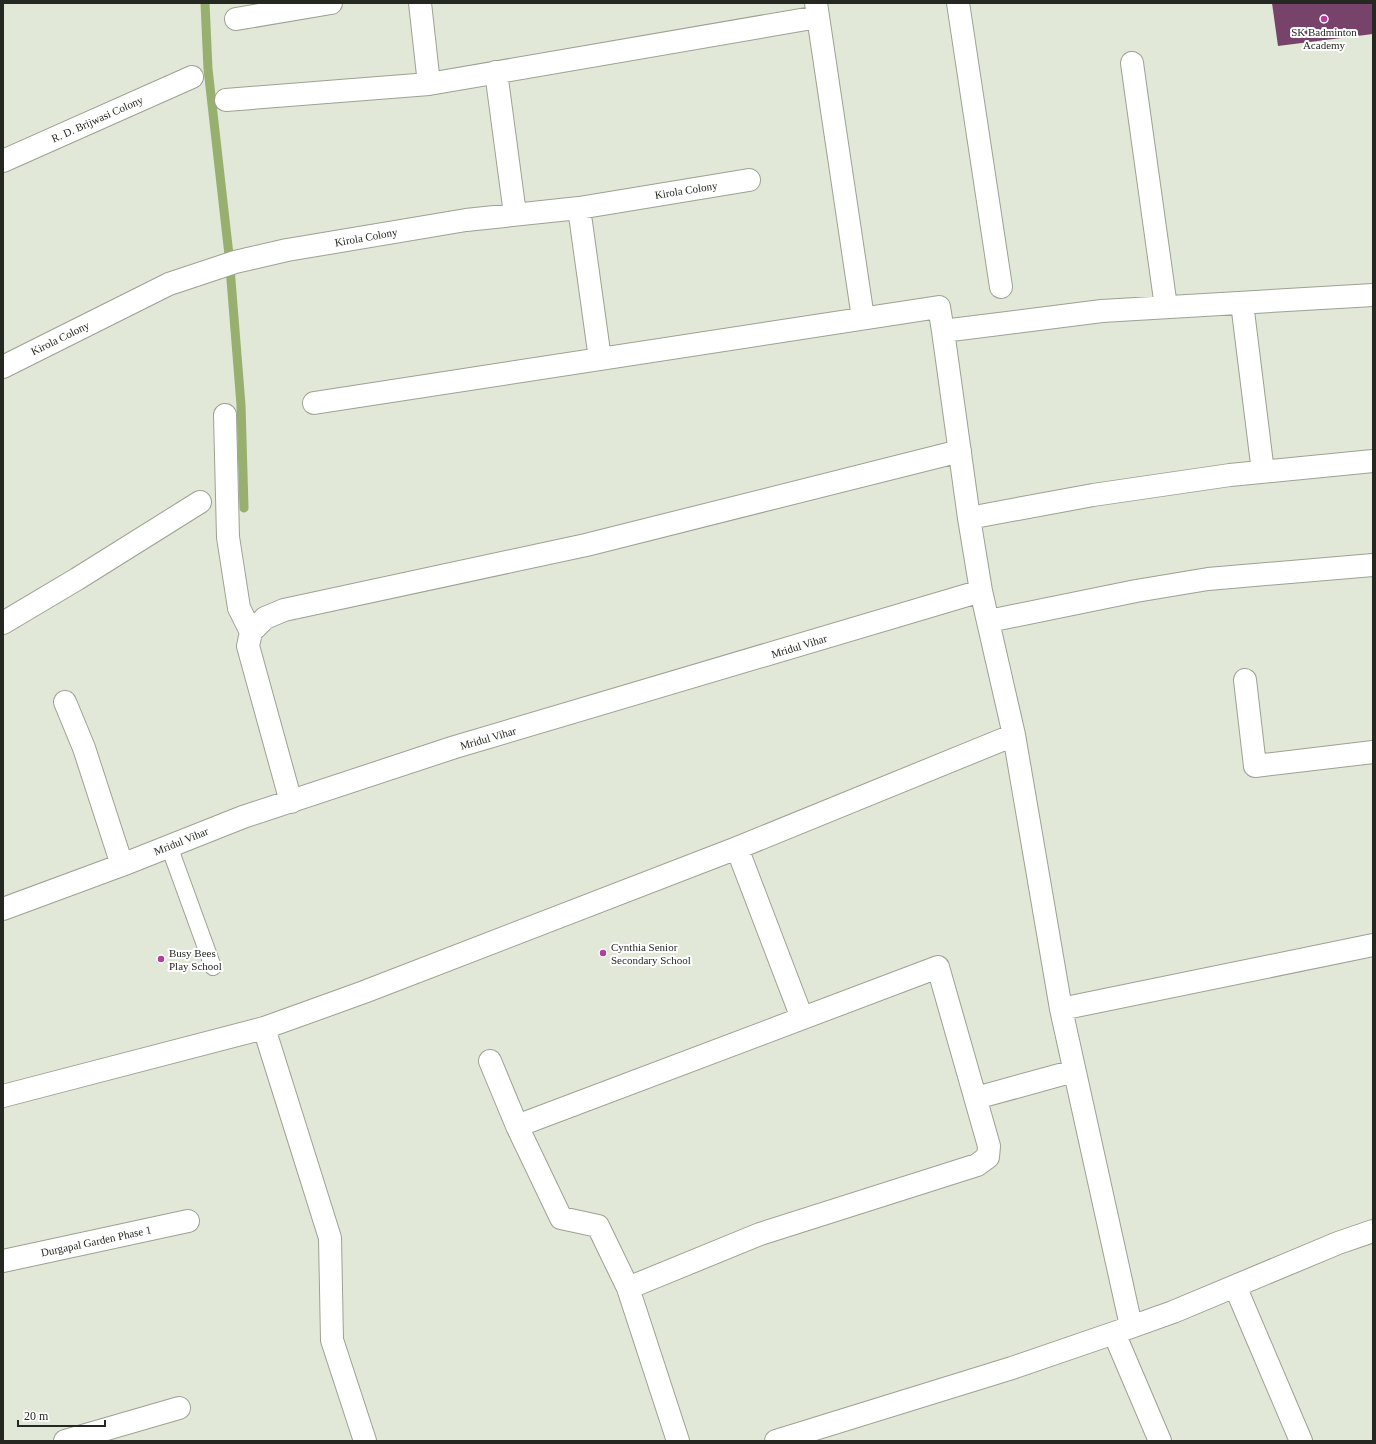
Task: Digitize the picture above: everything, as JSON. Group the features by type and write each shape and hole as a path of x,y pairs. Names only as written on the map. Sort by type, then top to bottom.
{"street":[{"path":"236,19 331,3"},
{"path":"420,3 428,84"},
{"path":"958,3 1001,287"},
{"path":"226,100 428,84 817,10 863,318"},
{"path":"1132,63 1166,307"},
{"path":"496,72 515,214"},
{"name":"R. D. Brijwasi Colony","path":"3,161 192,77"},
{"name":"Kirola Colony","path":"3,367 169,284 229,263 287,250 443,224 515,214 579,208 749,180"},
{"path":"579,208 600,359"},
{"path":"943,331 1102,311 1373,295"},
{"path":"1242,303 1263,472"},
{"path":"314,403 939,307 968,518 981,591 1014,735 1061,1009 1122,1330 1160,1441"},
{"path":"225,415 228,538 239,608 251,632"},
{"path":"291,802 248,646 251,632 266,618 284,610 586,545 960,451"},
{"path":"968,518 1094,495 1230,475 1373,461"},
{"path":"3,623 77,579 200,502"},
{"path":"989,622 1136,591 1208,579 1373,565"},
{"name":"Mridul Vihar","path":"3,909 122,865 243,817 455,747 981,591"},
{"path":"1245,680 1255,766 1373,752"},
{"path":"65,702 84,748 122,865"},
{"path":"3,1096 264,1028 364,992 737,848 1014,735"},
{"path":"737,848 802,1018"},
{"path":"1061,1009 1210,977 1373,945"},
{"path":"517,1126 938,967 989,1146 988,1157 978,1165 760,1234 628,1288"},
{"path":"264,1028 330,1238 332,1340 365,1441"},
{"path":"490,1061 517,1126 561,1218 598,1226 628,1288 678,1441"},
{"path":"976,1098 1074,1071"},
{"name":"Durgapal Garden Phase 1","path":"3,1261 188,1220"},
{"path":"776,1441 1012,1368 1122,1330 1173,1312 1338,1243 1373,1231"},
{"path":"1235,1286 1301,1441"},
{"path":"65,1441 179,1408"}],"lane":[{"path":"169,846 213,967"}],"building":[{"name":"SK Badminton Academy","path":"1272,3 1373,3 1373,34 1278,46"}],"waterway":[{"path":"205,3 208,69 229,255 241,405 244,508"}],"place":[{"name":"SK Badminton Academy","path":"1324,19"},
{"name":"Cynthia Senior Secondary School","path":"603,953"},
{"name":"Busy Bees Play School","path":"161,959"}]}
